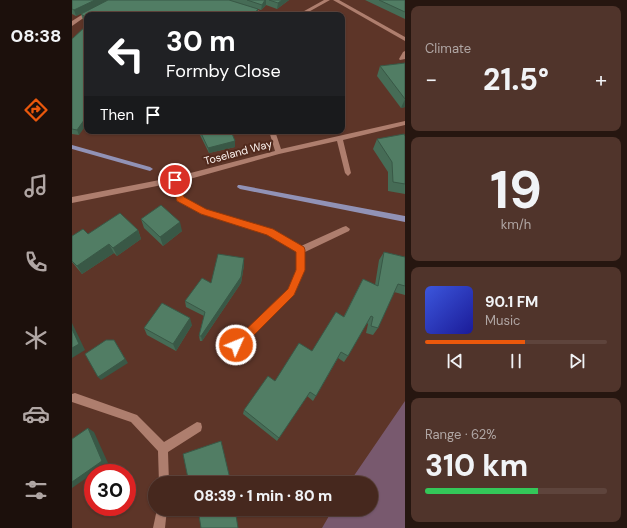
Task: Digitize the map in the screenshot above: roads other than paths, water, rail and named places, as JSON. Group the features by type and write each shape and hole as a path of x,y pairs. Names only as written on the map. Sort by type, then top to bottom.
{"street":[{"path":"305,12 328,0"},
{"path":"335,0 405,39"},
{"path":"241,7 258,12"},
{"path":"92,12 98,9"},
{"path":"72,14 79,18"},
{"path":"72,24 84,16"},
{"path":"402,59 405,53"},
{"name":"Toseland Way","path":"72,200 175,180 279,152 405,123"},
{"path":"273,134 279,152"},
{"path":"339,138 348,174"},
{"path":"175,180 180,199 204,212 270,232 301,250"},
{"path":"301,250 346,229"},
{"path":"236,345 291,292 300,270 301,250"},
{"path":"75,398 134,418 163,450 164,476"},
{"path":"163,450 197,426"},
{"path":"159,528 161,516"}],"waterway":[{"path":"72,147 150,169"},
{"path":"240,187 405,219"}]}
